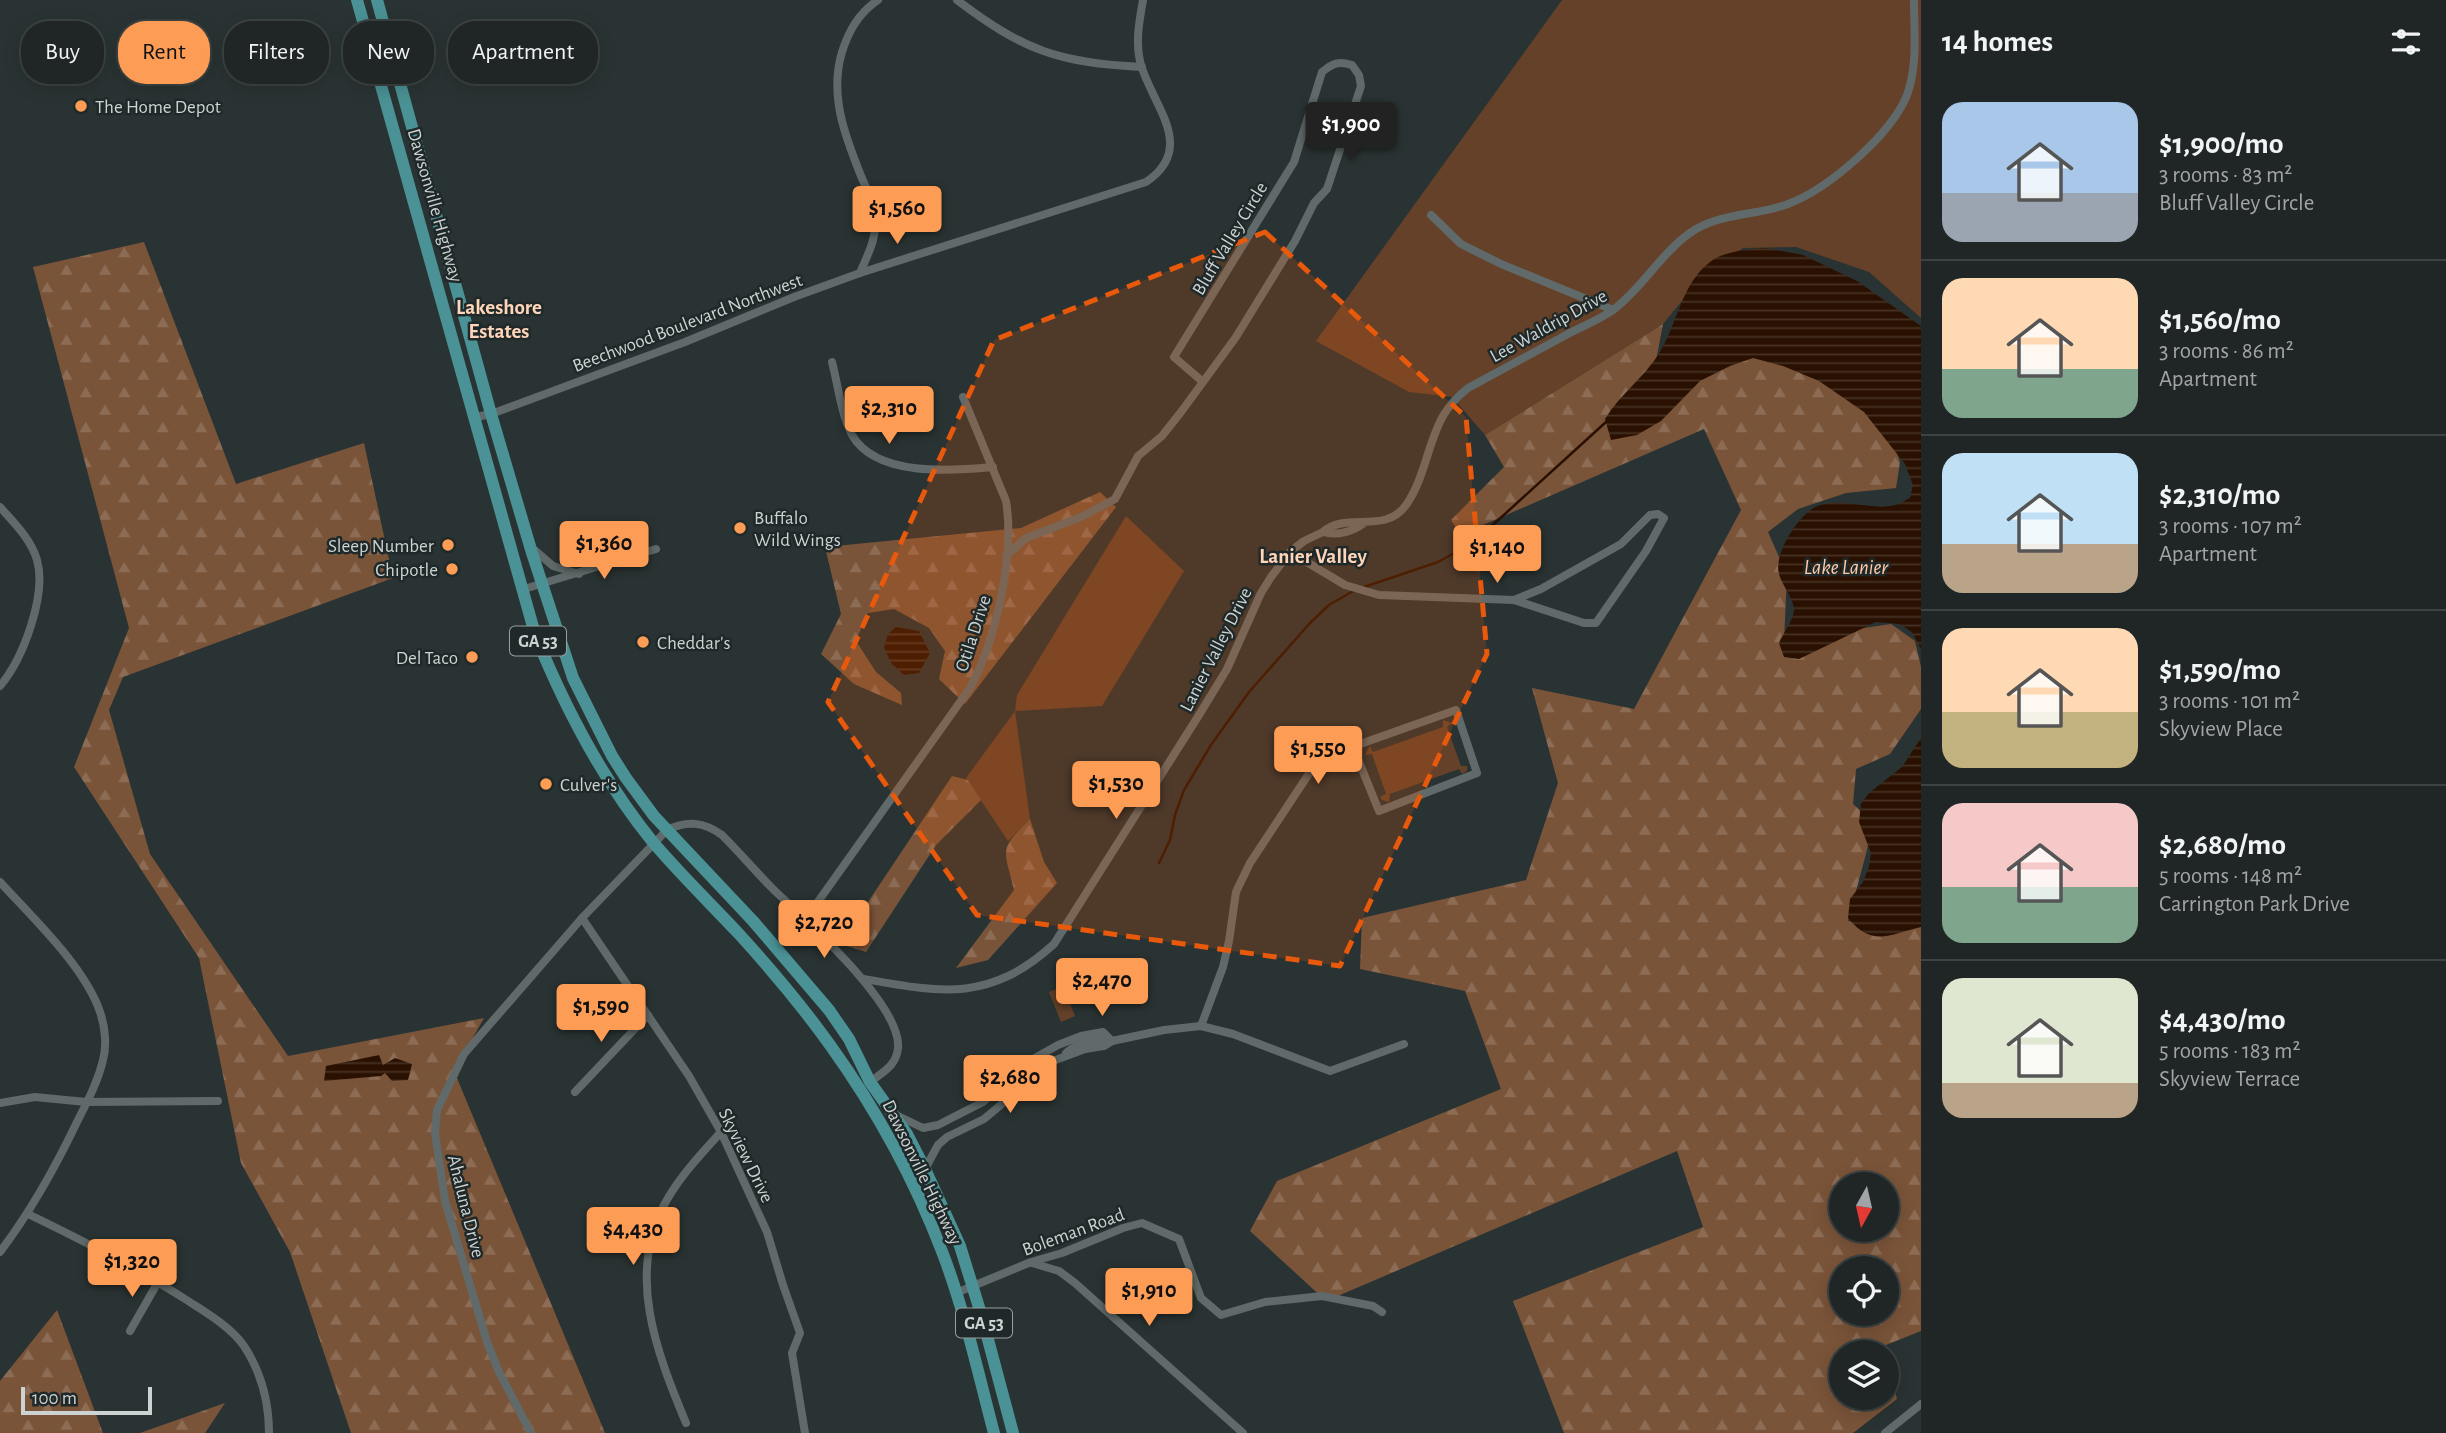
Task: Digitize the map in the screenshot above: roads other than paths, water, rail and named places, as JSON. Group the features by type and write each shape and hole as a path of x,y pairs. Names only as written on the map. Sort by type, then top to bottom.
{"main road":[{"name":"Dawsonville Highway","path":"357,0 535,634 578,730 605,775 654,843"},
{"name":"Dawsonville Highway","path":"377,0 529,544 558,638 585,705 626,778 667,831 753,921 829,1010 849,1040 866,1086 927,1215 956,1293 994,1433"},
{"path":"425,242 443,237"},
{"name":"GA 53","path":"654,843 739,934 866,1086"},
{"name":"Dawsonville Highway","path":"866,1086 893,1114 907,1134 960,1247 1013,1433"}],"street":[{"path":"860,273 873,242 875,216 844,131 837,98 837,78 847,36 857,19 878,0"},
{"path":"957,0 1005,35 1045,53 1094,64 1142,67"},
{"name":"Beechwood Boulevard Northwest","path":"476,417 491,414 685,342 860,273 1133,187 1157,175 1168,158 1170,136 1142,67 1138,43 1143,0"},
{"name":"Lee Waldrip Drive","path":"1290,552 1331,525 1392,518 1406,506 1426,465 1441,418 1452,402 1468,388 1613,310 1682,239 1717,220 1786,205 1803,198 1862,156 1885,129 1907,95 1914,44 1914,0"},
{"name":"Bluff Valley Circle","path":"1006,556 1026,538 1081,517 1115,499 1138,456 1162,436 1203,382 1243,326 1295,241 1314,203 1327,189 1361,86 1359,75 1352,65 1341,62 1332,64 1322,72 1294,162 1174,357 1203,382"},
{"path":"1431,215 1461,244 1501,264 1613,310"},
{"path":"832,362 850,432 859,446 896,465 964,470 993,467"},
{"name":"Otila Drive","path":"805,920 970,688 982,665 1004,584 1007,508 963,397"},
{"path":"0,507 32,548 37,560 38,582 28,633 10,674 0,685"},
{"path":"1290,552 1345,585 1379,596 1514,600 1584,623 1596,623 1646,551 1664,518 1658,514 1650,515 1621,544 1541,589 1514,600"},
{"path":"529,544 553,566 579,573"},
{"path":"524,589 542,586 656,549"},
{"name":"Lanier Valley Drive","path":"864,979 947,991 976,987 1009,977 1032,964 1054,944 1227,669 1261,593 1290,552"},
{"path":"1201,1026 1223,967 1236,892 1250,863 1312,769 1332,754 1456,710 1477,773 1379,811 1353,747"},
{"name":"Dawsonville Highway","path":"667,831 677,825 701,824 722,835 864,979 891,1021 898,1039 896,1058 891,1067 866,1086"},
{"name":"Ahaluna Drive","path":"531,1433 504,1382 487,1342 449,1213 437,1152 437,1110 464,1054 582,918 667,831"},
{"path":"0,882 44,929 92,993 101,1014 105,1041 103,1059 57,1163 28,1214 0,1252"},
{"name":"Skyview Drive","path":"582,918 689,1076 721,1132 767,1233 800,1333 792,1353 805,1433"},
{"path":"575,1092 648,1014"},
{"path":"893,1114 923,1128 938,1125 983,1102 1041,1054 1058,1045 1083,1043 1104,1046 1112,1041 1164,1030 1201,1026 1233,1034 1330,1071 1404,1044"},
{"path":"925,1169 938,1145 947,1137 984,1119 1049,1064 1104,1032 1112,1041"},
{"path":"1041,1054 1049,1064"},
{"path":"0,1103 35,1097 86,1102 218,1101"},
{"path":"959,1115 966,1128"},
{"path":"686,1423 662,1366 651,1326 648,1308 648,1259 653,1230 666,1200 721,1132"},
{"path":"28,1214 158,1282 211,1316 242,1344 262,1383 269,1417 269,1433"},
{"name":"Boleman Road","path":"956,1293 1031,1262 1062,1254 1122,1228 1142,1223 1179,1239 1200,1298 1221,1315 1265,1302 1322,1296 1373,1306 1382,1312"},
{"path":"1031,1262 1059,1271 1075,1283 1243,1433"},
{"path":"130,1331 158,1282"},
{"path":"1885,1433 1921,1404"}],"water":[{"name":"Lake Lanier","path":"1767,248 1803,255 1857,281 1921,326 1921,649 1912,632 1899,624 1876,622 1799,659 1784,657 1779,643 1794,609 1780,578 1778,566 1784,545 1797,524 1812,509 1829,503 1878,507 1897,504 1910,498 1913,485 1905,464 1864,412 1819,381 1783,366 1753,358 1700,381 1661,421 1637,435 1611,440 1605,419 1660,352 1686,292 1701,271 1722,255"},
{"path":"896,627 919,631 930,653 919,673 904,675 891,663 884,647 888,634"},
{"path":"1921,738 1921,927 1891,935 1874,936 1865,933 1848,918 1850,899 1863,882 1871,853 1859,822 1861,804 1869,793 1902,767"},
{"path":"379,1055 383,1065 395,1058 412,1064 408,1080 392,1081 385,1073 381,1076 324,1081 326,1066"}],"waterway":[{"path":"1361,588 1438,562 1473,543 1606,422"},
{"path":"1159,863 1170,840 1184,790 1211,745 1249,692 1310,623 1329,605 1355,590"}],"place":[{"name":"The Home Depot","path":"81,106"},
{"name":"Buffalo Wild Wings","path":"740,528"},
{"name":"Sleep Number","path":"448,545"},
{"name":"Chipotle","path":"452,569"},
{"name":"Cheddar's","path":"643,642"},
{"name":"Del Taco","path":"472,657"},
{"name":"Culver's","path":"546,784"}],"district":[{"name":"Lakeshore Estates","path":"499,319"},
{"name":"Lanier Valley","path":"1313,556"}]}
